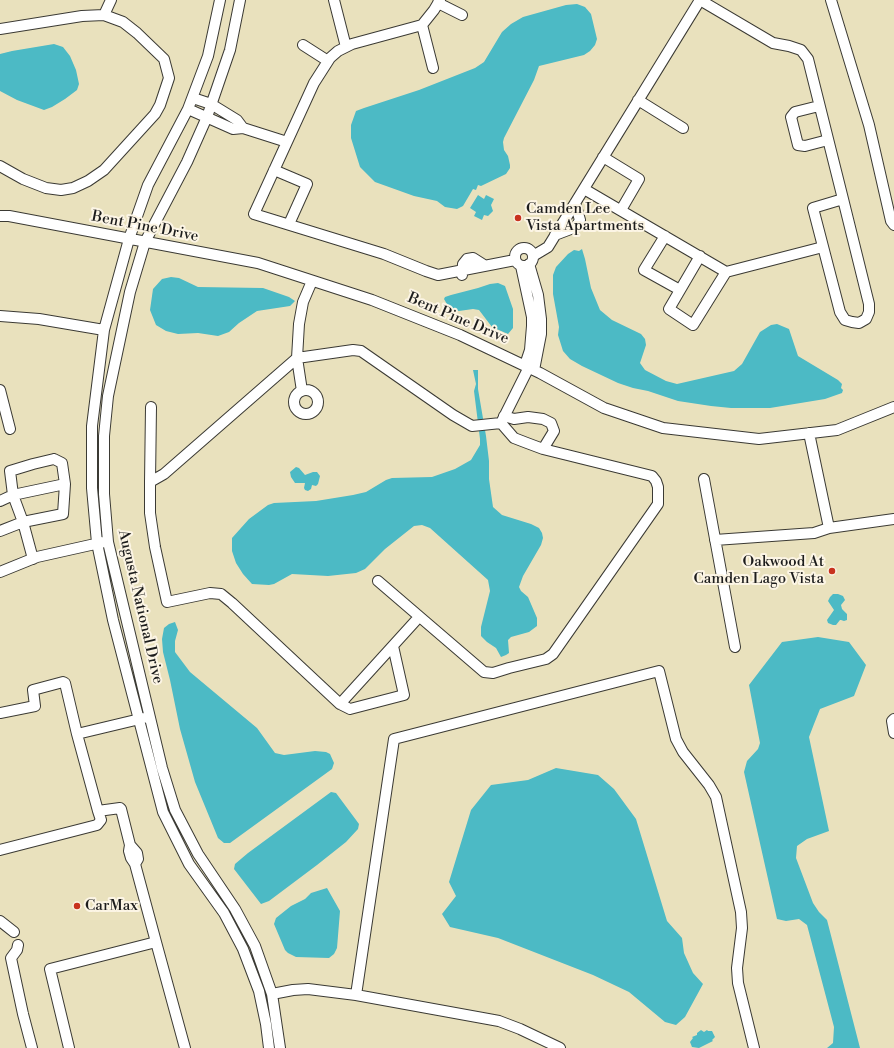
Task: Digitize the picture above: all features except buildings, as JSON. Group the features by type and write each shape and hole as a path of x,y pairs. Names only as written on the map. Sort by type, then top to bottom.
{"street":[{"path":"104,15 111,0"},
{"name":"Augusta National Drive","path":"220,0 208,56 193,98 148,184 128,239 104,330 92,426 92,488 97,543 113,620 163,812 189,864 224,913 246,956 259,991 269,1048"},
{"name":"Augusta National Drive","path":"240,0 230,50 207,117 187,162 145,242 130,292 108,396 104,436 104,487 108,542 162,768 175,810 198,854 235,909 255,946 272,994 280,1048"},
{"path":"334,0 346,47"},
{"path":"462,273 463,264 467,259 473,258 486,265 524,262 548,247 700,0 773,43 801,50 808,59 819,106 843,199 869,304 869,312 866,319 859,323 845,320 840,312 813,208 843,199"},
{"path":"831,0 869,125 891,221 894,225"},
{"path":"462,16 439,2 422,25 379,36 338,51 328,61 314,83 254,214 384,254 438,275 444,274 454,277 462,273 481,271 486,265"},
{"path":"0,29 82,16 104,15 122,22 137,33 164,59 169,78 160,105 155,114 104,170 88,181 73,188 61,190 46,188 23,179 0,166"},
{"path":"422,25 433,68"},
{"path":"303,45 328,61"},
{"path":"193,98 211,104 237,120 243,128"},
{"path":"638,100 683,128"},
{"path":"819,106 795,112 791,117 798,145 805,146 828,140"},
{"path":"188,109 233,129 243,128 287,142"},
{"path":"603,157 639,179 620,210"},
{"path":"274,170 308,184 289,224"},
{"path":"584,188 726,272"},
{"path":"555,235 576,228 580,220 575,203"},
{"name":"Bent Pine Drive","path":"0,216 9,216 258,263 372,300 460,335 529,368 604,408 664,428 759,439 837,430 894,406"},
{"path":"665,236 644,270 680,290"},
{"path":"700,256 670,309 693,325 726,272 823,247"},
{"path":"499,421 529,368 530,350 537,326 532,317 524,262"},
{"path":"302,391 297,358 298,324 303,302 312,281"},
{"path":"0,316 38,319 104,330"},
{"path":"150,482 164,474 297,358 353,350 361,351 453,415 472,426 528,417 543,419 551,423 554,431 543,449"},
{"path":"0,390 10,429"},
{"path":"150,407 150,513 155,547 167,602 210,593 221,594 340,704 350,710 404,695 393,646"},
{"path":"378,581 484,672 493,673 546,659 554,654 658,504 659,496 656,481 652,476 543,449 514,438 499,421"},
{"path":"809,433 829,528"},
{"path":"0,531 22,522 63,514 65,484 62,463 54,459 10,471 13,495 22,522 33,559"},
{"path":"704,479 735,647"},
{"path":"0,501 13,495 65,484"},
{"path":"715,540 814,533 829,528 894,519"},
{"path":"0,572 33,559 97,543 108,542"},
{"path":"340,704 419,617"},
{"path":"356,995 394,739 659,671 676,739 683,752 709,784 716,797 742,912 742,928 737,968 738,983 754,1048"},
{"path":"0,713 35,706 33,690 63,682 100,820 97,825 0,850"},
{"path":"78,734 150,717"},
{"path":"894,719 892,721 894,733"},
{"path":"98,811 120,808 130,845 129,851 135,864 185,1048"},
{"path":"0,921 14,932"},
{"path":"69,1048 50,969 156,942"},
{"path":"18,945 18,948 11,958 32,1048"},
{"path":"272,994 308,989 356,995 500,1021 520,1028 560,1048"}],"water":[{"path":"577,4 585,7 591,14 597,39 595,45 584,55 539,66 534,80 504,138 504,150 508,156 510,165 510,168 506,174 481,186 478,185 476,190 473,189 463,206 457,209 445,207 437,201 414,196 375,182 360,167 351,138 351,125 356,111 419,90 475,68 484,62 502,32 511,24 523,17 566,5"},
{"path":"54,44 63,47 70,56 76,70 79,84 77,90 52,107 44,110 17,100 0,91 0,54"},
{"path":"478,195 484,199 486,195 494,199 491,205 493,211 488,216 484,215 482,220 474,216 476,212 470,208"},
{"path":"582,249 591,288 600,310 612,320 641,334 645,339 646,345 640,363 645,370 666,381 677,384 734,371 742,364 760,332 771,325 777,324 789,329 798,356 838,380 842,384 842,393 825,399 770,408 731,408 711,406 678,401 648,391 633,388 618,383 582,366 570,359 563,351 558,335 559,327 553,294 553,275 556,267 568,254 574,250 579,251"},
{"path":"171,277 179,278 198,287 263,288 289,297 295,301 290,306 257,311 229,332 218,336 198,333 178,334 166,331 156,325 150,310 153,289 162,279"},
{"path":"498,283 505,286 513,309 513,328 508,334 492,327 479,310 455,310 448,306 444,299 445,297 451,295"},
{"path":"473,370 478,370 478,389 486,436 489,461 489,479 493,507 502,515 539,528 542,533 543,538 541,545 523,576 519,587 528,597 537,618 537,626 529,632 511,637 508,640 509,653 501,657 496,648 481,636 481,627 490,591 488,580 430,528 422,525 414,526 385,549 365,569 356,573 328,576 292,574 274,584 252,584 236,563 232,551 232,538 249,519 268,505 274,503 316,501 353,495 366,492 392,478 432,477 455,469 471,460 480,445 474,391 476,384"},
{"path":"296,467 299,468 305,475 317,472 320,476 318,484 316,486 312,485 311,489 308,491 304,488 305,483 295,483 290,472"},
{"path":"833,594 843,596 845,600 841,605 842,609 847,614 847,620 840,620 836,625 828,623 827,620 834,610 828,601"},
{"path":"175,622 178,630 175,641 175,652 190,672 257,728 275,753 284,755 315,751 326,752 330,754 334,763 332,769 230,843 224,843 218,838 195,782 180,729 163,652 162,639 164,628"},
{"path":"818,637 849,642 866,665 854,696 820,709 809,737 829,831 807,839 797,846 796,858 813,903 827,920 860,1048 827,1048 833,1043 834,1027 807,925 799,919 786,921 777,919 744,772 747,761 758,749 760,743 749,685 782,642"},
{"path":"556,768 598,775 614,789 636,819 667,921 682,938 684,953 693,973 703,984 685,1017 676,1025 665,1022 629,992 593,975 498,938 450,927 442,914 456,896 449,882 471,810 491,785 528,780"},
{"path":"331,792 336,793 359,824 358,829 346,842 317,865 269,901 261,904 234,869 235,864"},
{"path":"327,888 340,911 337,948 334,954 329,958 296,957 288,953 285,950 274,924 276,918 291,906 305,899 311,893"},
{"path":"701,1030 704,1032 707,1030 712,1031 715,1037 712,1040 713,1041 699,1048 692,1047 690,1042 693,1038 692,1037 697,1035 697,1033"}],"place":[{"name":"Camden Lee Vista Apartments","path":"518,218"},
{"name":"Oakwood At Camden Lago Vista","path":"832,571"},
{"name":"CarMax","path":"77,906"}]}
